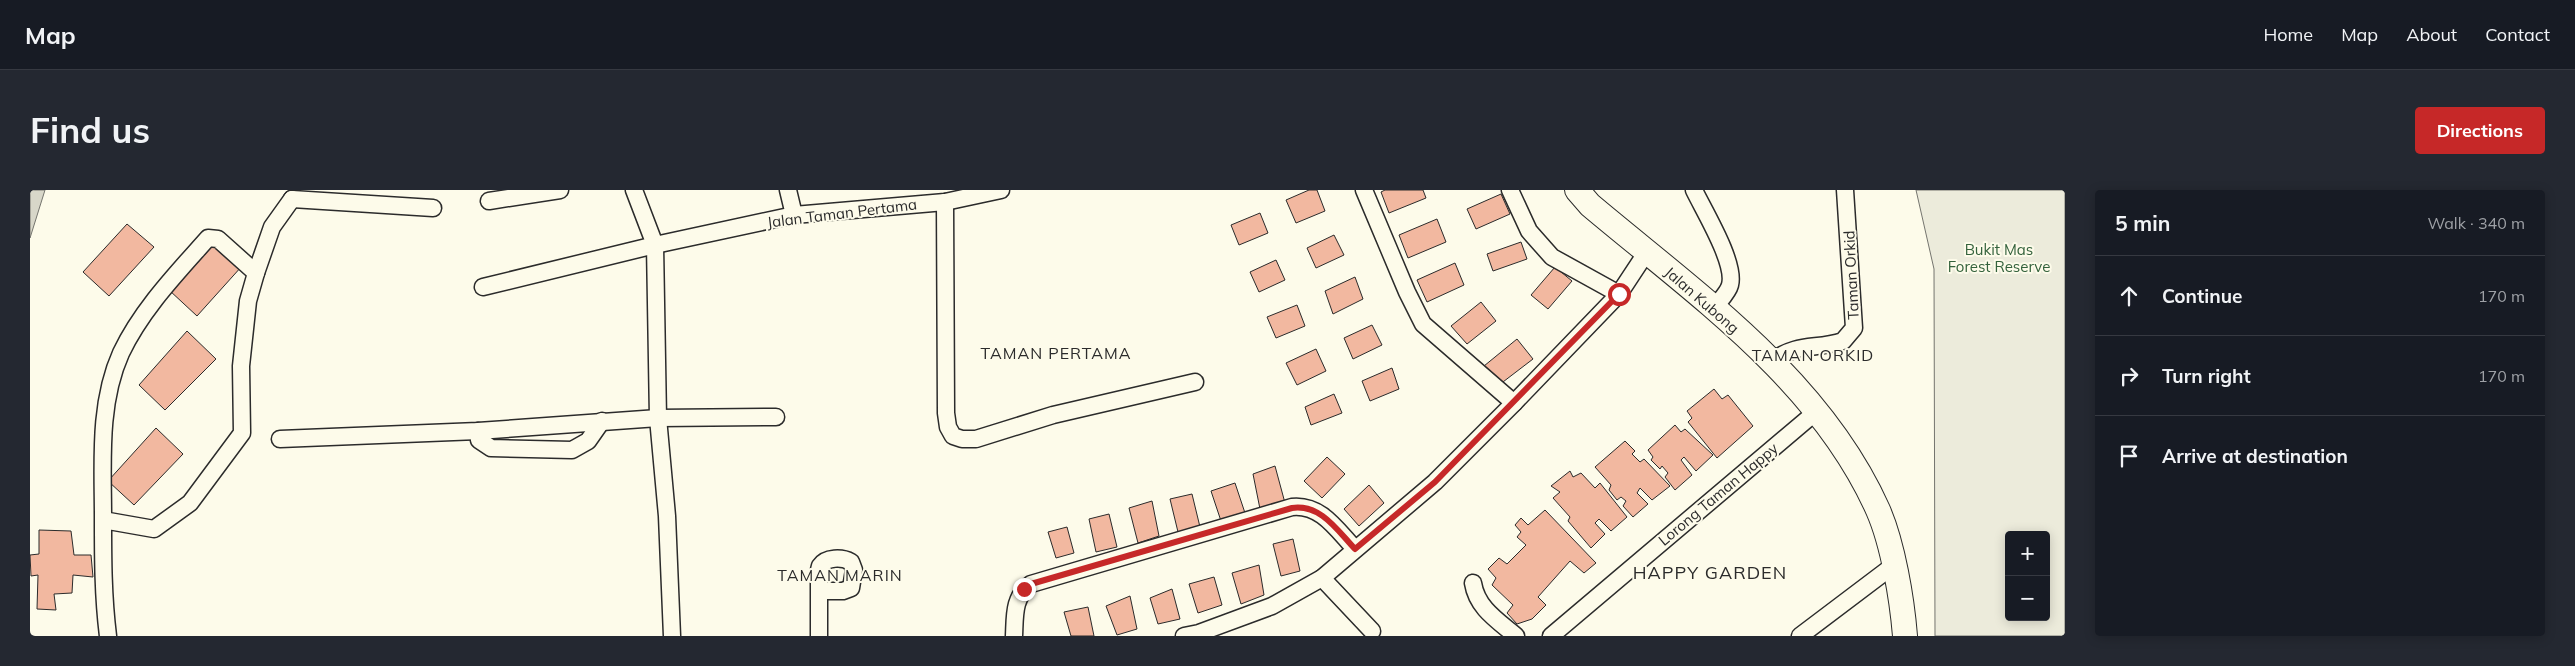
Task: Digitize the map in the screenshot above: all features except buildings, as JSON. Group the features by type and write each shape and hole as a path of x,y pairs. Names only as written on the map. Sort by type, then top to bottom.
{"highway":[{"name":"Jalan Kubong","path":"1577,190 1590,206 1714,308 1772,361 1817,411 1839,439 1879,512 1894,564 1905,636"}],"street":[{"path":"490,201 560,190"},
{"path":"634,190 655,245 658,418 667,516 672,636"},
{"path":"788,190 794,216"},
{"name":"Jalan Taman Pertama","path":"483,286 655,245 794,216 944,202 1001,190"},
{"path":"1364,190 1406,292 1423,324 1514,403"},
{"path":"1510,190 1529,231 1552,257 1619,294"},
{"path":"1694,190 1727,261 1731,276 1729,288 1714,308"},
{"name":"Taman Orkid","path":"1772,361 1784,353 1801,347 1843,341 1854,328 1846,190"},
{"path":"103,520 154,529 190,503 242,433 240,366 248,301 272,227 291,195 433,208"},
{"path":"944,202 946,413 948,428 953,436 962,439 976,439 1053,415 1195,382"},
{"path":"108,636 104,599 102,458 109,386 122,352 142,317 208,238 218,239 256,273"},
{"path":"1194,635 1272,606 1322,578 1435,482 1514,403 1619,294 1646,253"},
{"name":"Lorong Taman Happy","path":"1551,636 1817,411"},
{"path":"280,439 478,431 658,418 776,417"},
{"path":"478,431 479,440 491,448 572,450 588,441 602,421"},
{"path":"1014,636 1015,605 1024,589 1031,584 1292,508 1304,506 1315,510 1355,549"},
{"path":"1800,636 1894,564"},
{"path":"1322,578 1372,631"},
{"path":"1473,582 1476,596 1482,607 1516,636"},
{"path":"819,591 819,636"}],"green space":[{"name":"Bukit Mas Forest Reserve","path":"1916,190 2065,190 2065,636 1935,636 1934,269"}],"shaded area":[{"path":"30,190 45,190 30,238"}],"district":[{"name":"TAMAN PERTAMA","path":"1056,353"},
{"name":"TAMAN ORKID","path":"1813,355"},
{"name":"HAPPY GARDEN","path":"1710,572"},
{"name":"TAMAN MARIN","path":"840,575"}],"route":[{"path":"1024,589 1031,584 1304,506 1324,516 1355,549 1435,482 1619,294"}]}
